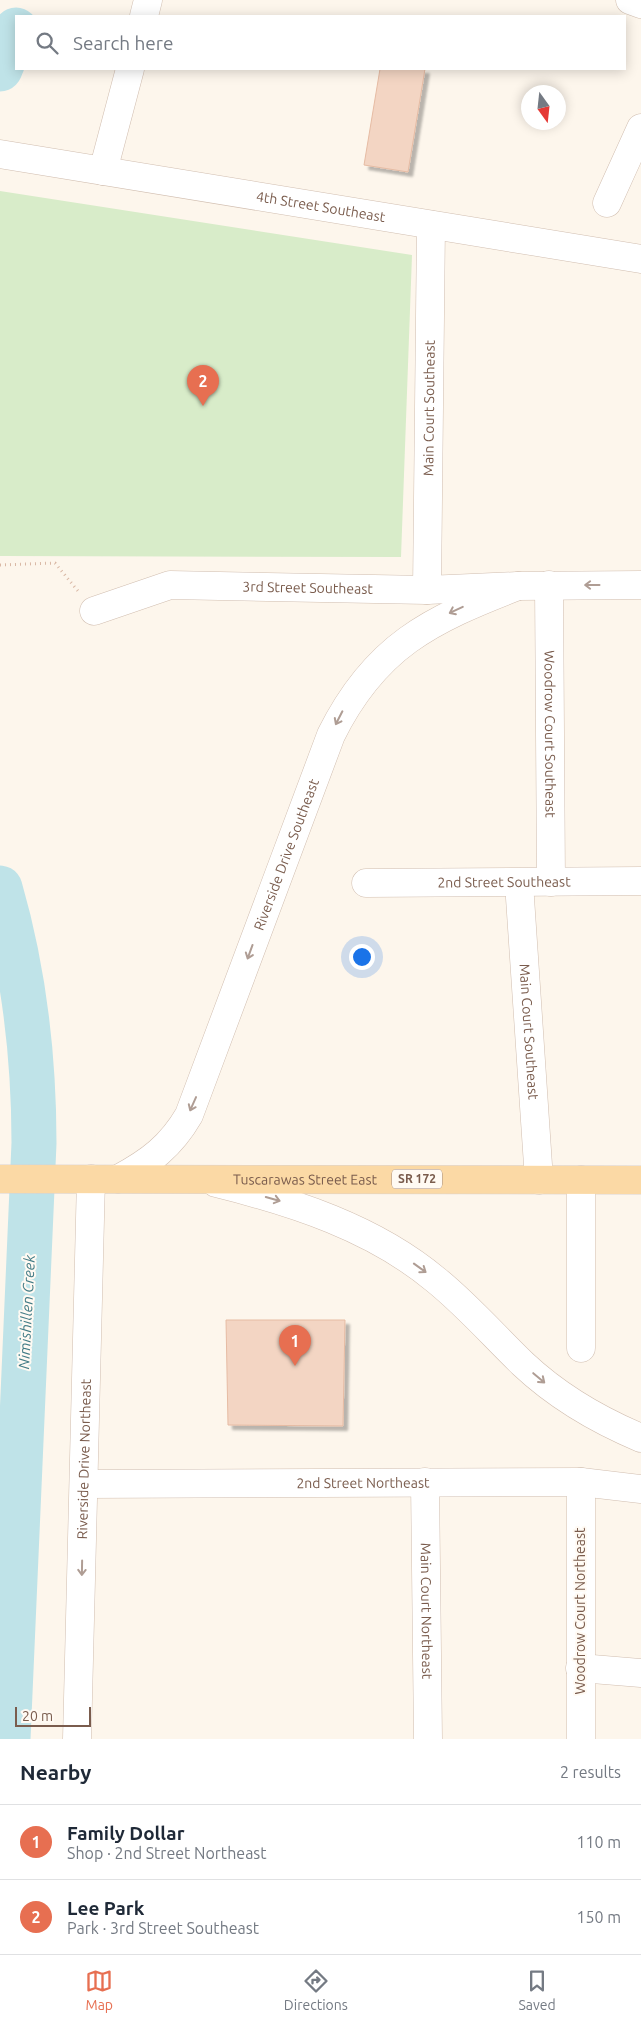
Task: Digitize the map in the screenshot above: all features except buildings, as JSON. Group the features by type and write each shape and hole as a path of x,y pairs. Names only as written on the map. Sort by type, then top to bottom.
{"main road":[{"name":"Tuscarawas Street East","path":"0,1179 641,1180"}],"street":[{"path":"144,15 148,0"},
{"path":"630,0 641,4"},
{"path":"103,171 130,70"},
{"path":"607,203 641,128"},
{"name":"4th Street Southeast","path":"0,154 641,259"},
{"name":"Main Court Southeast","path":"427,590 430,225"},
{"name":"3rd Street Southeast","path":"94,611 170,585 427,590 549,585 641,585"},
{"name":"Woodrow Court Southeast","path":"549,585 550,882"},
{"name":"Riverside Drive Southeast","path":"118,1179 146,1164 161,1152 174,1139 189,1115 331,735 348,702 370,673 413,634 445,616 518,586"},
{"name":"2nd Street Southeast","path":"366,883 641,881"},
{"name":"Main Court Southeast","path":"519,883 539,1180"},
{"path":"192,1178 239,1189 319,1214 388,1247 436,1279 524,1365 554,1390 581,1408 641,1438"},
{"name":"Riverside Drive Northeast","path":"77,1739 84,1484 80,1179"},
{"path":"580,1180 581,1348"},
{"name":"Main Court Northeast","path":"425,1482 428,1739"},
{"name":"2nd Street Northeast","path":"84,1484 580,1482 641,1489"},
{"name":"Woodrow Court Northeast","path":"580,1482 581,1739"},
{"path":"580,1668 641,1673"}],"path":[{"path":"0,565 56,562 94,611"}],"green space":[{"path":"0,191 412,255 401,557 0,556"}],"waterway":[{"name":"Nimishillen Creek","path":"0,69 15,32"},
{"name":"Nimishillen Creek","path":"0,888 15,951 26,1014 34,1110 8,1739"}],"place":[{"name":"Lee Park","path":"203,406"},
{"name":"Family Dollar","path":"295,1366"}]}
